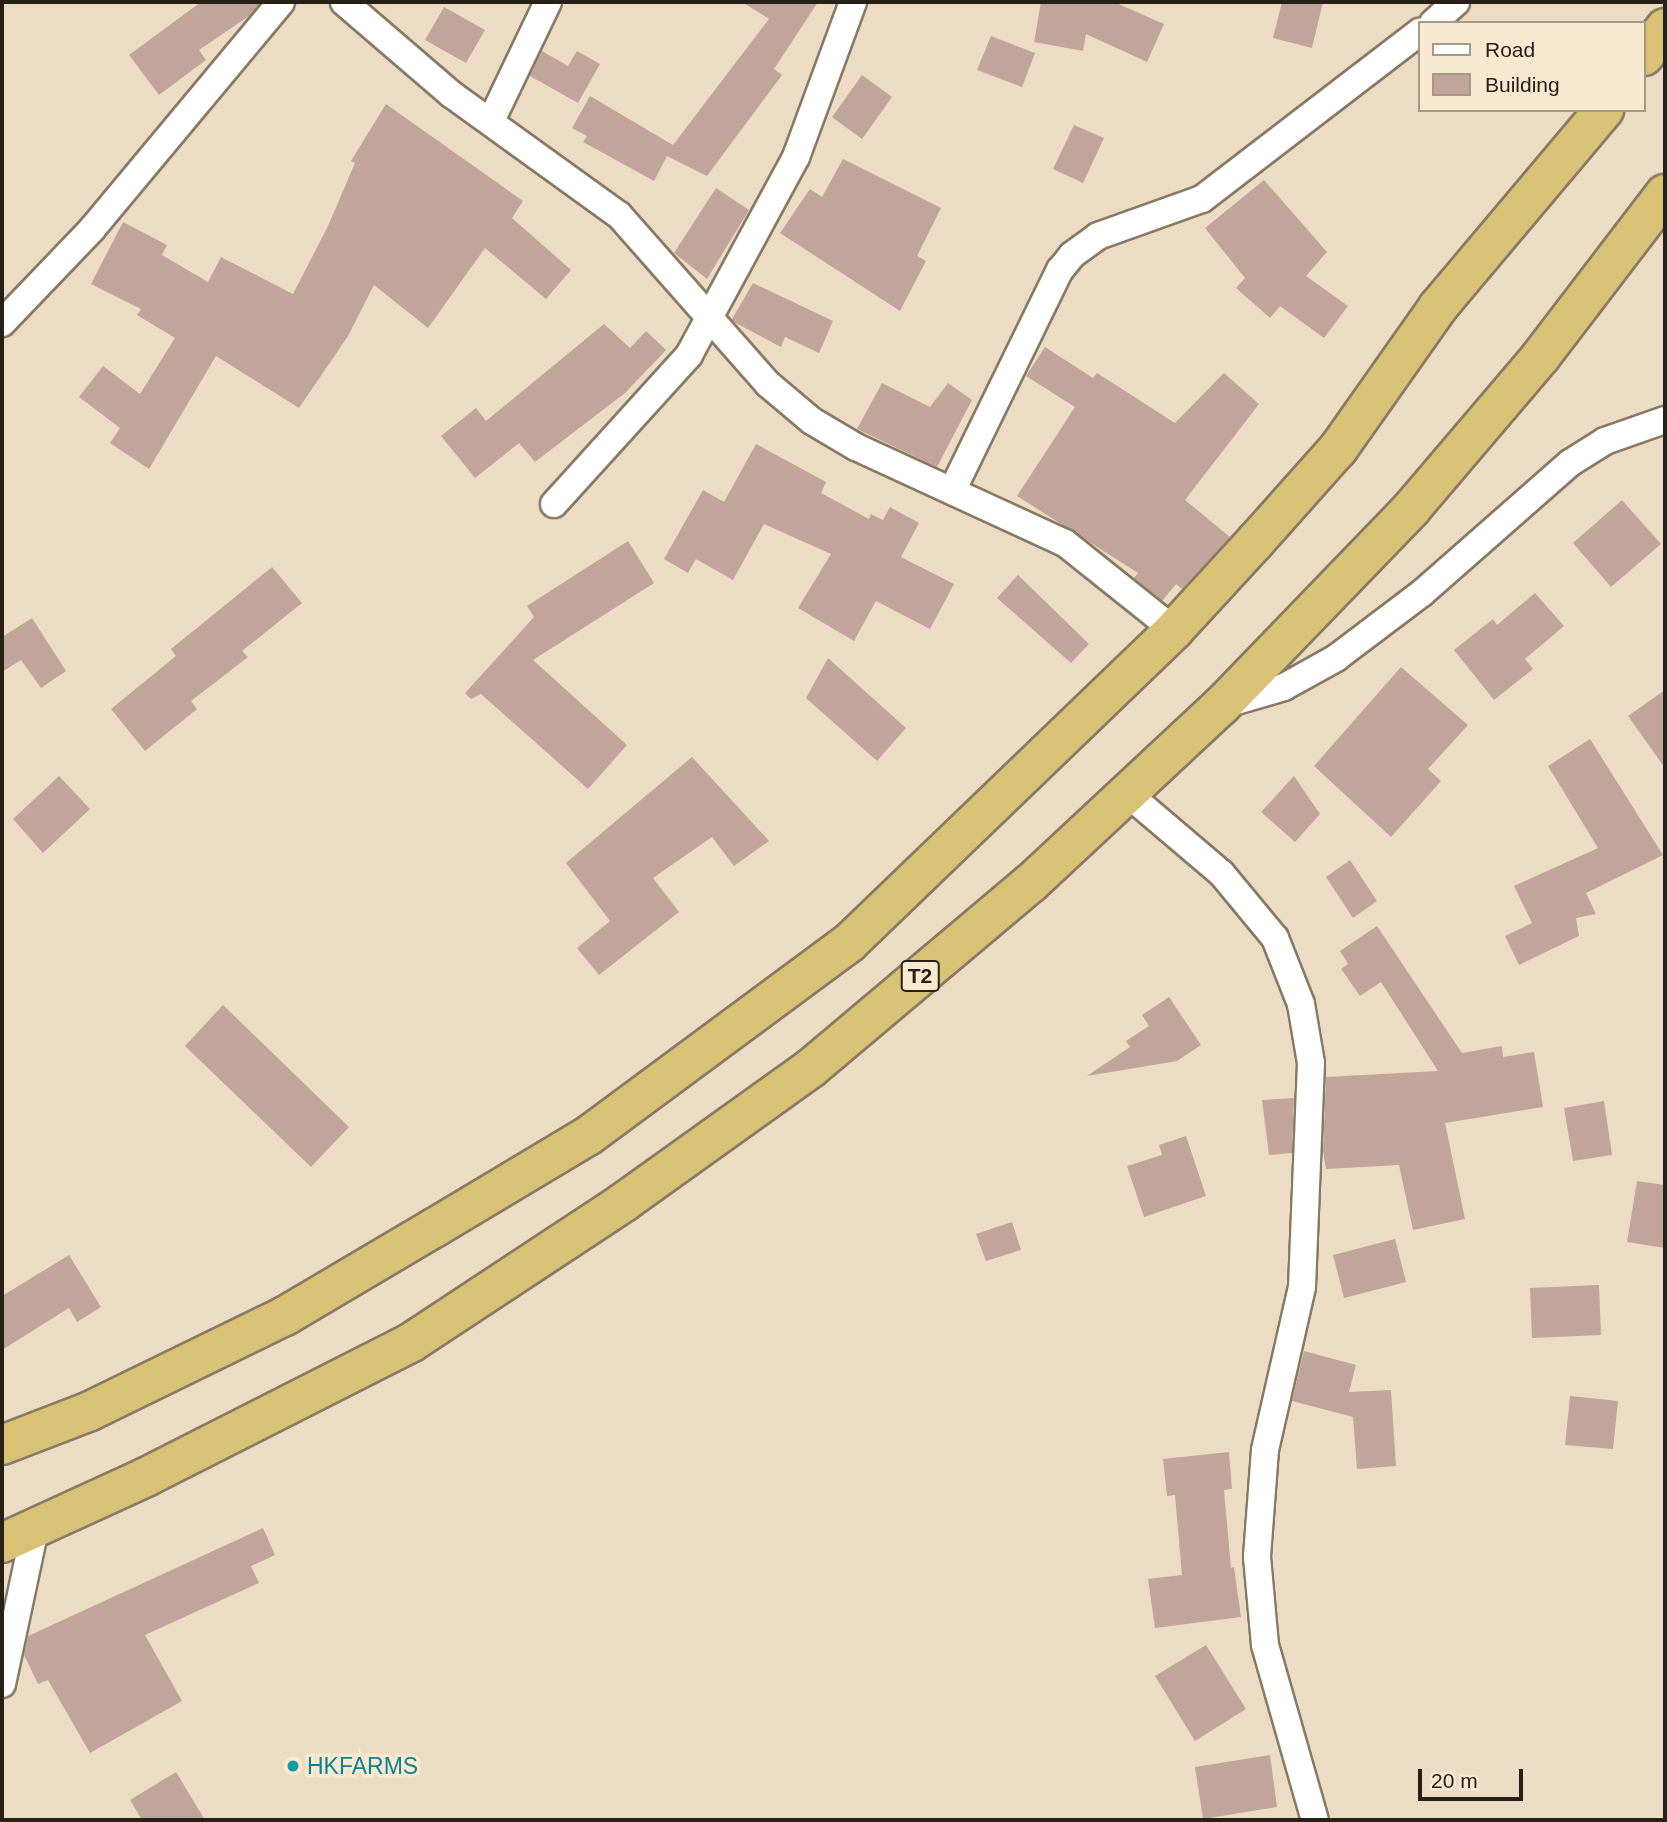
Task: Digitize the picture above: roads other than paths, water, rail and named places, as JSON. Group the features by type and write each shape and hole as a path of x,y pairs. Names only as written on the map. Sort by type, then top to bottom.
{"highway":[{"path":"1646,53 1665,28"},
{"path":"2,1445 90,1411 285,1315 588,1136 849,943 1174,630 1338,449 1438,307 1602,112"},
{"name":"T2","path":"18,1536 412,1342 613,1209 811,1068 1128,794 1221,706 1411,509 1541,356 1665,194"}],"street":[{"path":"2,323 92,229 281,2"},
{"path":"344,2 374,32 619,215 768,384 811,421 856,447 1065,542 1174,630"},
{"path":"491,121 548,2"},
{"path":"554,505 681,365 796,157 853,2"},
{"path":"1435,21 1456,2"},
{"path":"952,491 1072,255 1098,236 1202,199 1418,34"},
{"path":"1221,706 1283,687 1336,658 1422,593 1570,463 1605,441 1665,420"},
{"path":"1128,794 1223,874 1275,938 1300,1004 1311,1063 1302,1287 1265,1450 1257,1557 1265,1645 1315,1820"},
{"path":"2,1684 18,1536"}],"place":[{"name":"HKFARMS","path":"293,1766"}]}
